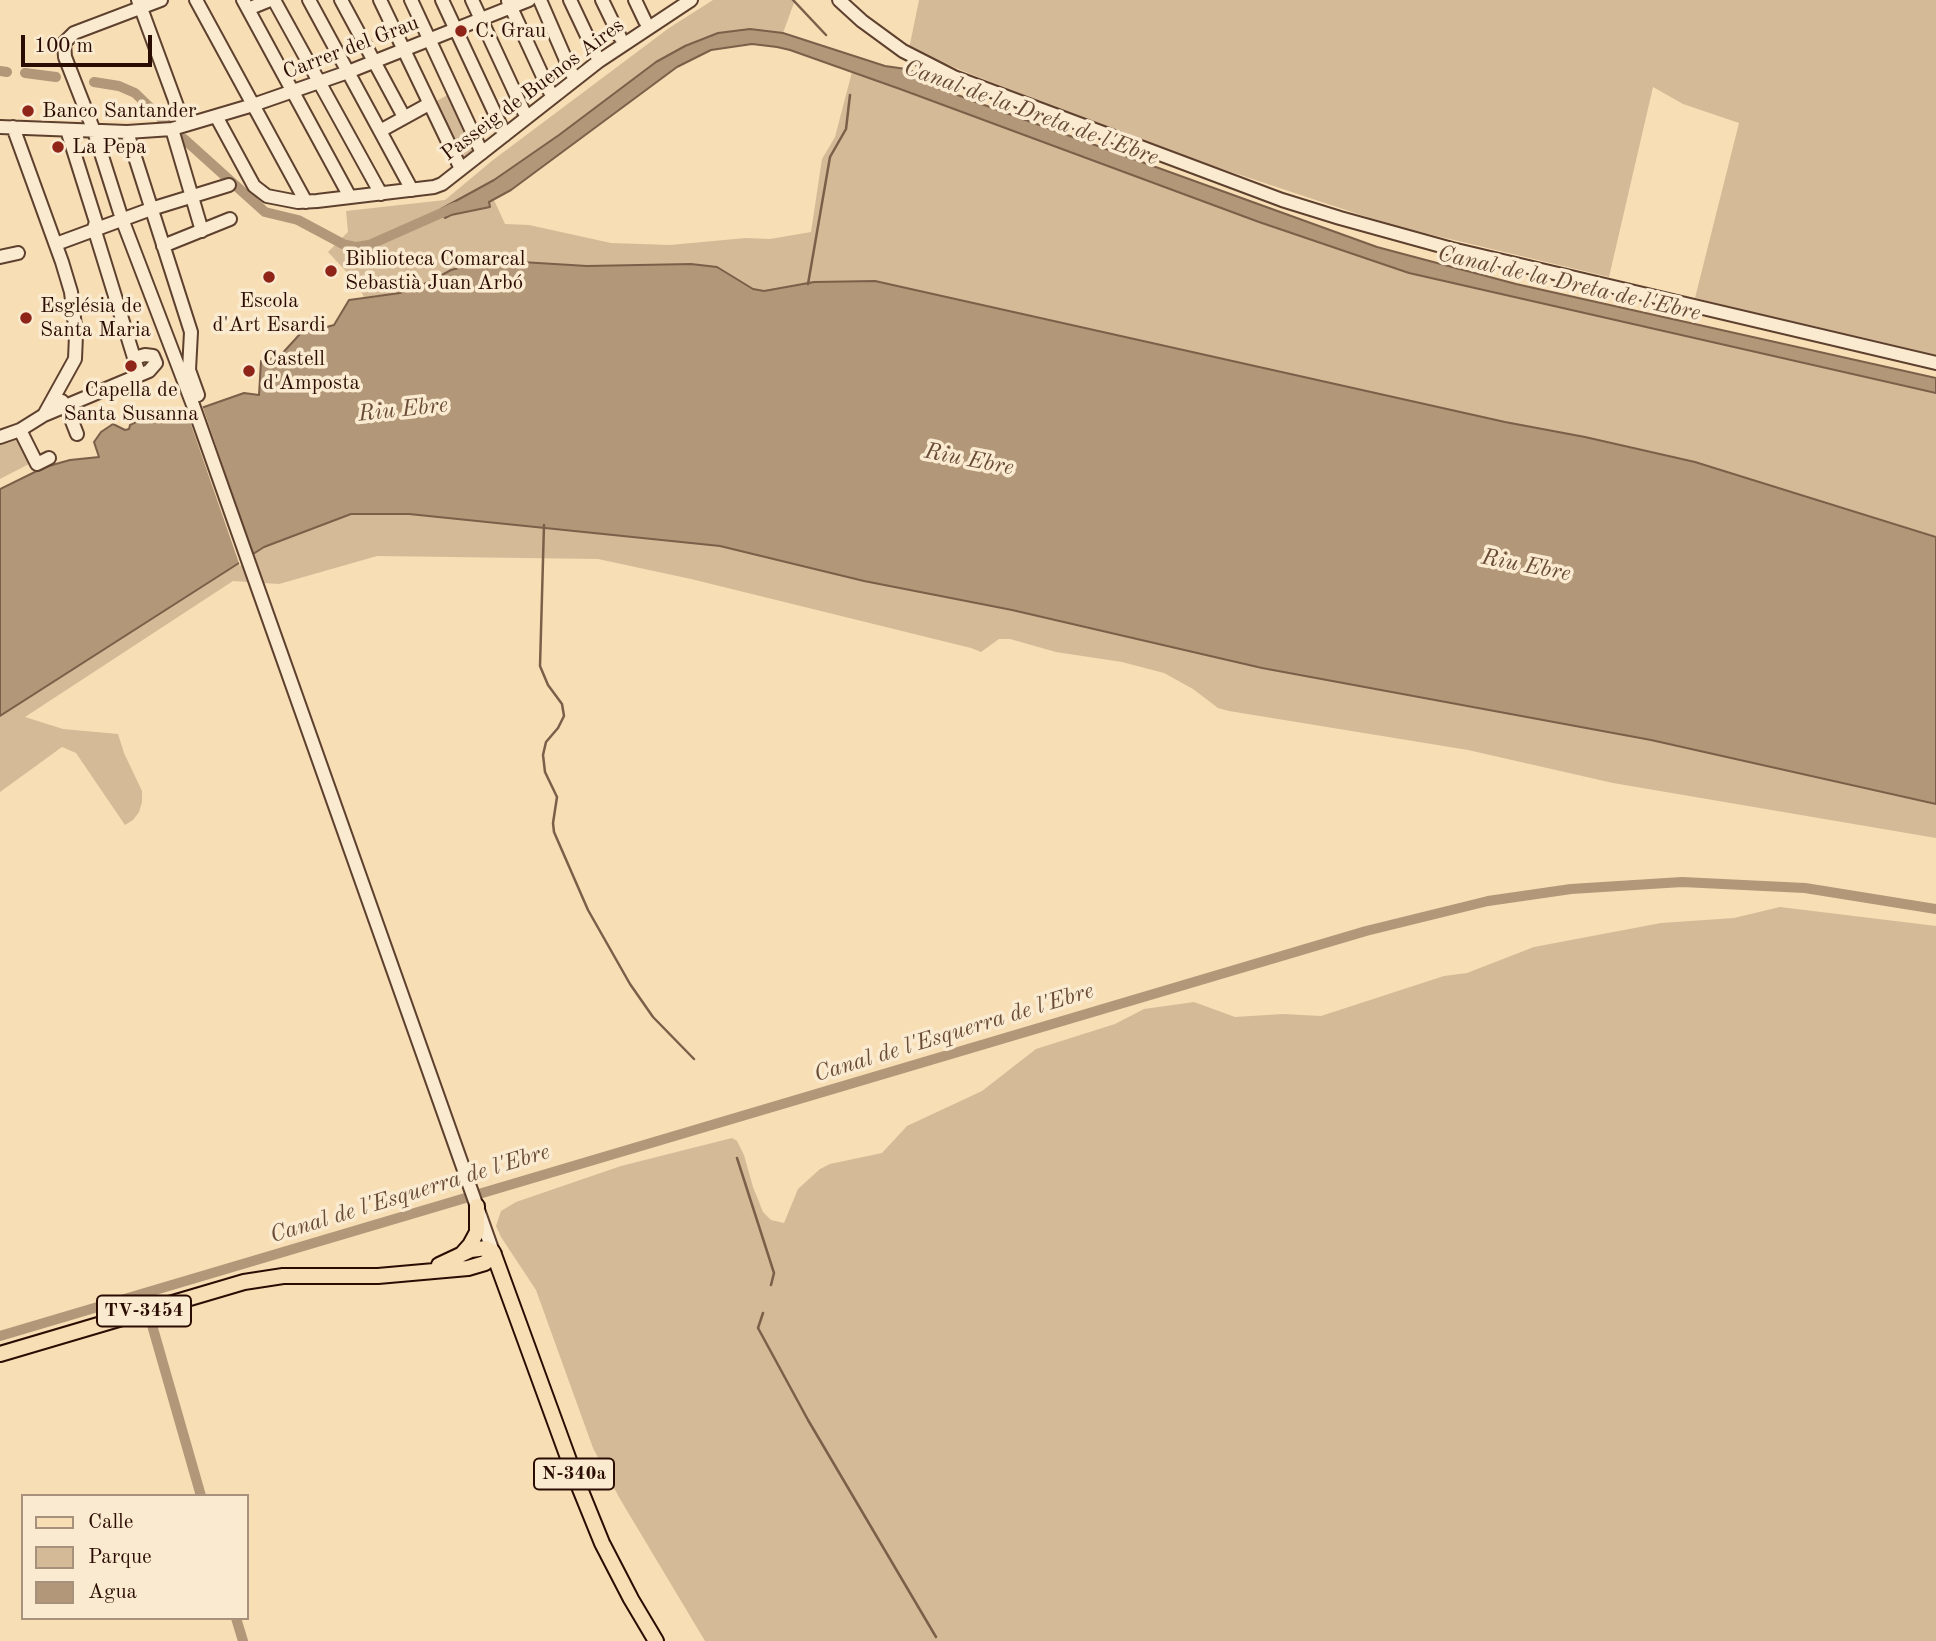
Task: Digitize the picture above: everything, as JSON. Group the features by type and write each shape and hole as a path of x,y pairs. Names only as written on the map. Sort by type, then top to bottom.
{"main road":[{"path":"472,1258 479,1220 477,1205"},
{"path":"472,1258 486,1248 494,1253"},
{"name":"N-340a","path":"494,1253 574,1474 602,1543 656,1641"},
{"path":"472,1258 495,1279 511,1299"},
{"name":"TV-3454","path":"0,1354 244,1282 284,1276 378,1276 418,1272 472,1258"}],"street":[{"path":"94,131 65,57 64,43 74,33 139,4 161,0"},
{"path":"196,0 306,202"},
{"path":"350,197 245,4 272,0 381,194"},
{"path":"309,0 412,190"},
{"path":"380,0 461,169"},
{"path":"411,0 482,153"},
{"path":"442,0 505,135"},
{"path":"472,0 524,112"},
{"name":"Carrer del Grau","path":"6,127 127,132 178,127 253,105 348,72 456,29 509,3 529,0"},
{"path":"540,0 572,74"},
{"path":"570,0 596,55"},
{"path":"602,0 620,37"},
{"path":"635,0 645,21"},
{"path":"839,0 903,51 954,77 1282,200 1452,249 1936,363"},
{"path":"346,1 404,117"},
{"name":"Passeig de Buenos Aires","path":"216,116 254,186 267,196 306,202 442,184 679,2"},
{"path":"509,3 550,92"},
{"path":"139,4 178,127 191,197 202,231"},
{"path":"380,131 429,104"},
{"path":"6,127 55,244 71,292 76,335 75,359 44,415"},
{"path":"67,130 139,374"},
{"name":"N-340a","path":"94,131 122,219 195,400 256,586 494,1253"},
{"path":"127,132 191,332 190,370 195,400"},
{"path":"55,244 94,228 229,185"},
{"path":"163,246 230,219"},
{"path":"0,257 18,253"},
{"path":"0,437 155,367 156,360 153,356 134,358"},
{"path":"58,391 77,434"},
{"path":"20,429 37,464 49,458"}],"green space":[{"path":"713,0 795,0 783,33 750,29 718,33 685,46 656,62 494,180 441,209 445,217 489,207 488,202 494,200 505,224 529,225 611,243 670,245 746,238 770,239 811,232 822,159 835,137 852,72 1259,222 1408,273 1936,393 1936,537 1695,462 875,281 814,282 764,291 753,289 717,267 691,264 587,266 489,260 452,270 400,293 364,297 356,282 328,252 348,232 346,211 445,200 493,160 669,28"},
{"path":"919,0 1936,0 1936,358 1695,298 1739,123 1683,104 1653,87 1609,277 1391,225 1159,148 963,71 909,49"},
{"path":"451,93 478,152 462,163 433,103"},
{"path":"15,437 29,464 0,479 0,443"},
{"path":"351,514 409,514 720,546 864,581 1012,610 1262,668 1651,740 1936,804 1936,838 1613,783 1468,750 1229,711 1218,708 1193,689 1164,673 1122,662 1056,652 1010,639 999,639 981,652 691,579 598,559 377,556 279,584 233,581 25,717 63,729 118,734 142,791 139,812 133,820 125,825 76,753 62,747 0,792 0,716 264,547"},
{"path":"1780,907 1936,926 1936,1641 705,1641 620,1499 593,1448 536,1290 496,1226 501,1211 516,1202 621,1166 732,1138 737,1141 744,1155 763,1212 771,1220 784,1223 798,1189 820,1169 830,1164 882,1153 907,1126 982,1091 1036,1049 1115,1024 1144,1009 1194,1002 1235,1017 1283,1014 1321,1016 1444,976 1467,973 1534,947 1661,923 1734,918"}],"water":[{"path":"750,29 783,33 885,66 906,69 922,75 921,81 976,102 1377,247 1516,284 1936,378 1936,393 1409,273 1259,222 790,50 752,44 711,50 677,67 511,190 489,202 490,207 445,218 441,209 494,180 656,62 685,46 718,33"},
{"name":"Riu Ebre","path":"489,260 587,266 691,264 717,267 753,289 764,291 814,282 875,281 1695,462 1936,537 1936,804 1651,740 1262,668 1012,610 864,581 720,546 409,514 351,514 264,547 0,716 0,489 45,467 70,460 99,457 94,442 101,432 113,424 125,430 147,416 184,414 244,393 259,395 261,361 279,357 300,334 334,325 349,300 400,293 451,270"}],"pier":[{"path":"202,405 254,557 240,566 186,410"}],"waterway":[{"path":"793,0 826,35"},
{"name":"Canal de la Dreta de l'Ebre","path":"0,71 7,72"},
{"name":"Canal de la Dreta de l'Ebre","path":"25,73 56,77"},
{"name":"Canal de la Dreta de l'Ebre","path":"94,82 119,86 135,93 166,123"},
{"path":"808,284 830,157 846,129 850,95"},
{"name":"Canal de la Dreta de l'Ebre","path":"184,139 265,212 298,220 343,244 356,247 369,245 455,207"},
{"path":"544,525 540,666 548,685 562,704 564,716 546,742 543,755 545,772 557,797 554,832 588,910 630,984 653,1017 694,1059"},
{"name":"Canal de l'Esquerra de l'Ebre","path":"0,1336 1366,931 1488,901 1571,889 1682,882 1805,888 1936,909"},
{"path":"737,1158 774,1273 771,1285"},
{"path":"763,1313 758,1328 808,1420 936,1637"},
{"path":"152,1325 200,1494"},
{"path":"237,1620 243,1641"}],"place":[{"name":"C. Grau","path":"461,31"},
{"name":"Banco Santander","path":"28,111"},
{"name":"La Pepa","path":"58,147"},
{"name":"Biblioteca Comarcal Sebastià Juan Arbó","path":"331,271"},
{"name":"Escola d'Art Esardi","path":"269,277"},
{"name":"Església de Santa Maria","path":"26,318"},
{"name":"Capella de Santa Susanna","path":"131,366"},
{"name":"Castell d'Amposta","path":"249,371"}]}
